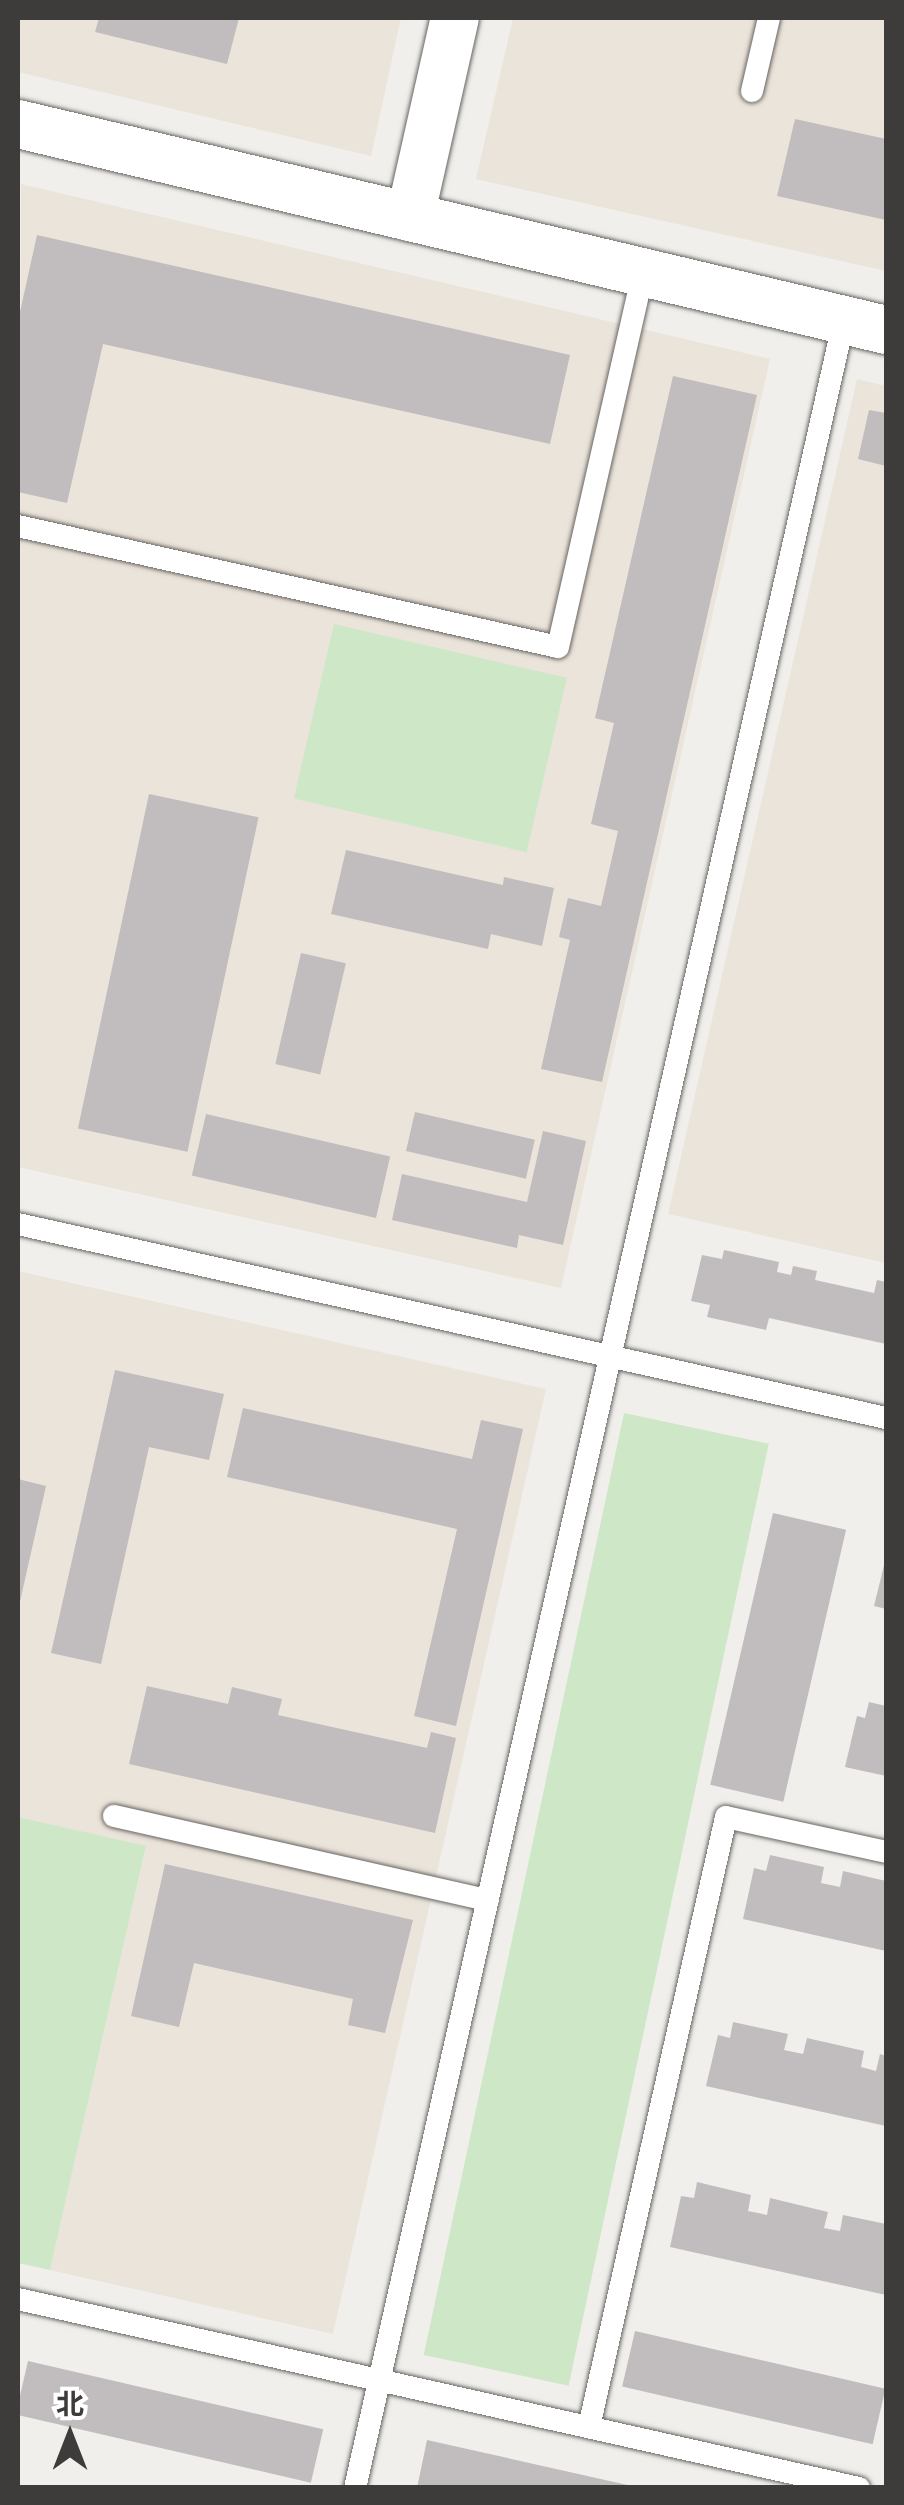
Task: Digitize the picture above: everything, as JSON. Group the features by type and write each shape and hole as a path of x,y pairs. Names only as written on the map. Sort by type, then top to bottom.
{"street":[{"path":"410,217 455,18"},
{"path":"18,124 865,325"}],"lane":[{"path":"752,91 769,18"},
{"path":"18,526 558,646 643,272"},
{"path":"356,2488 610,1356 865,325"},
{"path":"18,1224 886,1418"},
{"path":"114,1816 488,1900"},
{"path":"589,2427 726,1817 886,1852"},
{"path":"18,2300 589,2427 782,2479 859,2488"}],"shaded area":[{"path":"18,18 401,18 371,156 18,72"},
{"path":"513,18 886,18 886,271 476,179"},
{"path":"21,184 770,359 561,1288 18,1167"},
{"path":"857,379 886,386 886,1263 668,1214"},
{"path":"18,1271 546,1389 333,2334 50,2270 146,1847 18,1817"}],"green space":[{"path":"334,624 567,678 527,852 294,798"},
{"path":"624,1413 769,1444 569,2386 424,2355"},
{"path":"18,1817 146,1846 50,2270 18,2263"}],"building":[{"path":"99,18 239,18 227,64 95,32"},
{"path":"795,119 886,139 886,220 777,196"},
{"path":"37,235 570,355 550,444 103,344 67,503 18,492 18,321"},
{"path":"673,376 757,395 602,1082 541,1069 570,940 559,937 568,898 601,906 618,831 591,824 614,723 595,718"},
{"path":"869,410 886,413 886,466 858,459"},
{"path":"149,794 259,817 187,1152 78,1129"},
{"path":"346,850 503,885 504,877 554,888 542,946 491,934 488,949 331,914"},
{"path":"301,953 346,963 320,1074 275,1064"},
{"path":"415,1112 535,1140 526,1179 406,1151"},
{"path":"206,1114 390,1157 376,1218 192,1175"},
{"path":"543,1131 586,1141 563,1245 519,1235 517,1248 392,1220 402,1174 527,1202"},
{"path":"724,1250 779,1262 777,1272 791,1275 793,1266 817,1271 815,1280 874,1293 877,1280 886,1282 886,1344 769,1318 766,1330 707,1317 710,1305 691,1301 702,1255 722,1259"},
{"path":"115,1370 224,1394 209,1460 149,1447 101,1664 51,1653"},
{"path":"243,1408 472,1459 481,1420 523,1429 456,1726 414,1716 457,1529 227,1477"},
{"path":"18,1479 46,1486 19,1606 18,1606"},
{"path":"773,1513 846,1530 783,1802 710,1785"},
{"path":"886,1557 886,1609 874,1606"},
{"path":"147,1686 228,1704 232,1687 282,1699 278,1715 427,1748 431,1732 456,1738 435,1833 129,1764"},
{"path":"869,1702 886,1706 886,1776 845,1767 857,1716 865,1718"},
{"path":"770,1855 824,1867 821,1883 840,1887 843,1871 886,1881 886,1951 743,1919 754,1868 766,1871"},
{"path":"165,1864 413,1920 385,2033 348,2025 353,1999 194,1963 179,2027 131,2016"},
{"path":"733,2022 788,2034 784,2050 803,2054 807,2038 864,2051 861,2067 876,2071 880,2054 886,2056 886,2126 706,2086 718,2035 730,2038"},
{"path":"697,2182 751,2195 748,2211 767,2215 770,2198 828,2212 824,2228 840,2231 843,2215 886,2224 886,2295 670,2247 681,2196 694,2198"},
{"path":"635,2331 885,2389 873,2444 622,2387"},
{"path":"28,2361 323,2429 311,2483 18,2415"},
{"path":"427,2440 632,2486 632,2488 417,2488"}]}
